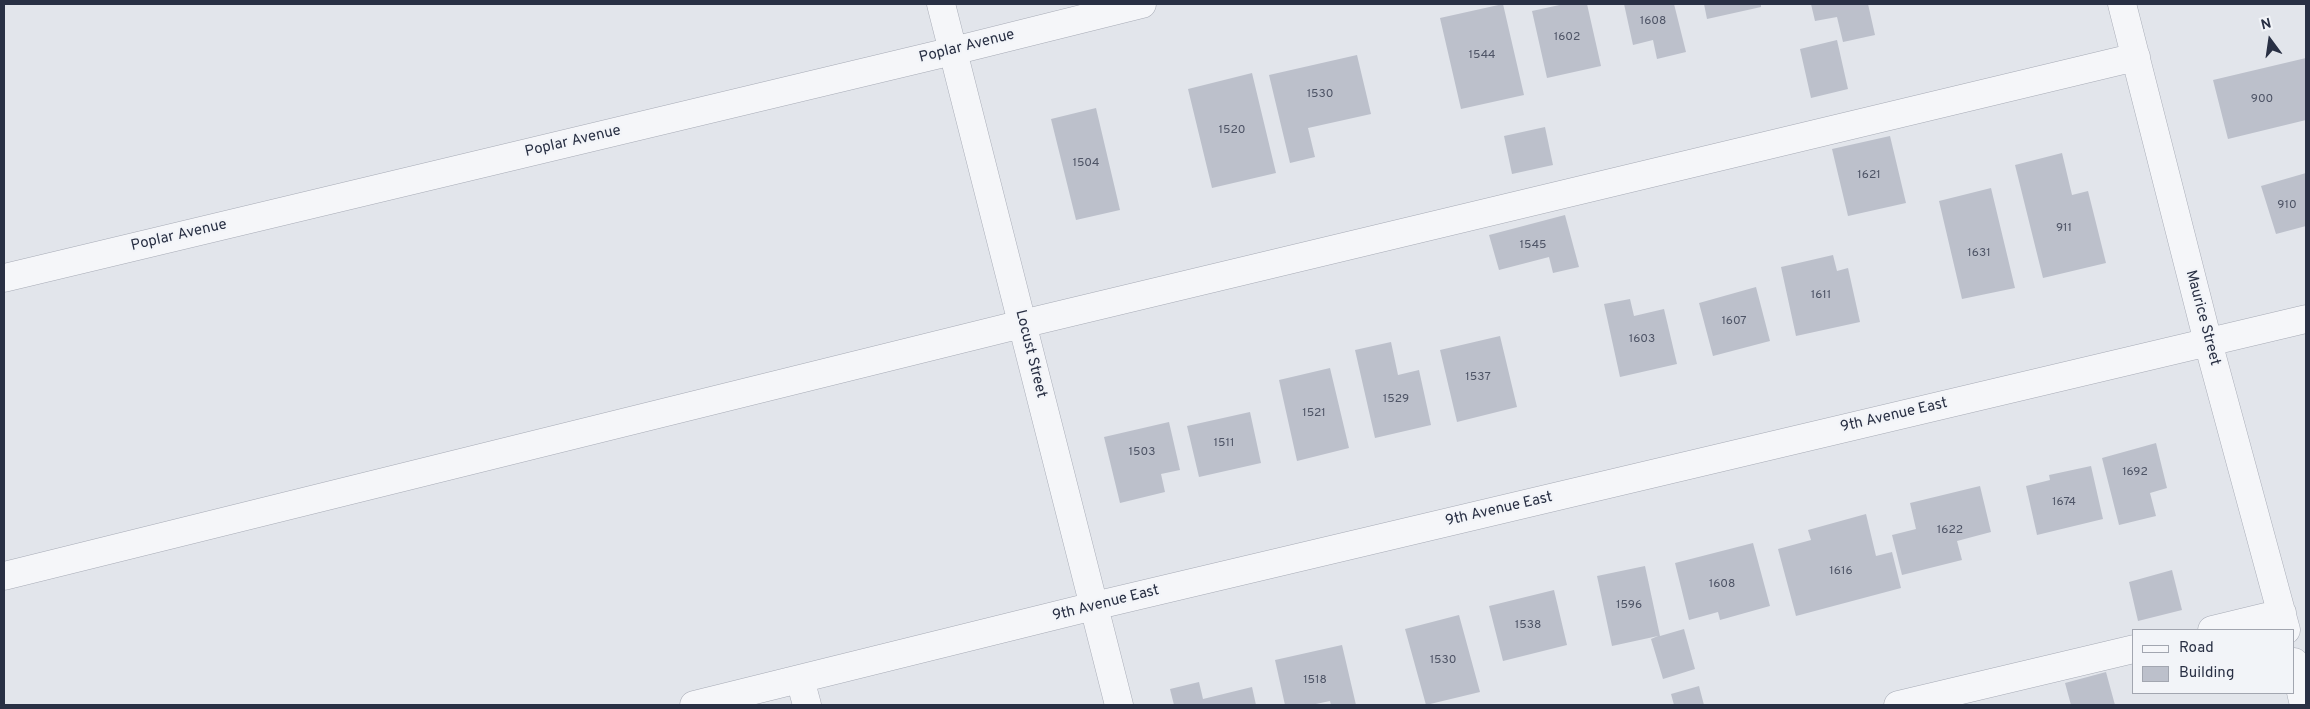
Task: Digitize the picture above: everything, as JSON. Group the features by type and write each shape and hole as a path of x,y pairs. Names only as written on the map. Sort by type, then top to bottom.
{"street":[{"name":"Locust Street","path":"941,4 1119,705"},
{"name":"Poplar Avenue","path":"4,278 1142,4"},
{"name":"Maurice Street","path":"2122,4 2208,342 2284,622"},
{"path":"4,576 1022,324 2136,57"},
{"name":"9th Avenue East","path":"694,705 1094,606 2306,319"},
{"path":"2221,629 2284,622"},
{"path":"1898,705 2132,649"},
{"path":"2295,666 2304,705"},
{"path":"800,679 807,705"}],"building":[{"path":"1503,4 1524,95 1461,109 1440,18"},
{"path":"1564,4 1587,4 1601,66 1547,78 1532,11"},
{"path":"1624,4 1674,4 1686,52 1657,59 1653,40 1633,45"},
{"path":"1704,4 1761,4 1761,7 1707,19"},
{"path":"1811,4 1868,4 1875,35 1843,42 1837,17 1815,21"},
{"path":"1837,40 1848,89 1811,98 1800,49"},
{"path":"1357,55 1371,114 1308,128 1315,157 1290,163 1269,75"},
{"path":"2306,58 2306,120 2228,139 2213,80"},
{"path":"1252,73 1276,173 1212,188 1188,89"},
{"path":"1096,108 1120,210 1076,220 1051,119"},
{"path":"1545,127 1553,165 1512,174 1504,136"},
{"path":"1890,136 1906,203 1848,216 1832,149"},
{"path":"2062,153 2072,195 2088,191 2106,263 2043,278 2015,165"},
{"path":"2306,173 2306,226 2276,234 2261,186"},
{"path":"1991,188 2015,288 1962,299 1939,201"},
{"path":"1565,215 1579,267 1553,273 1549,257 1499,270 1489,235"},
{"path":"1833,255 1837,271 1848,268 1860,322 1796,336 1781,267"},
{"path":"1756,287 1770,341 1713,356 1699,303"},
{"path":"1630,299 1634,316 1664,309 1677,364 1620,377 1604,304"},
{"path":"1500,336 1517,407 1457,422 1440,350"},
{"path":"1391,342 1398,375 1419,370 1431,425 1375,438 1355,350"},
{"path":"1330,368 1349,448 1297,461 1279,380"},
{"path":"1250,412 1261,463 1199,477 1187,426"},
{"path":"1169,422 1180,470 1161,474 1165,492 1120,503 1104,437"},
{"path":"2156,443 2167,488 2150,493 2156,516 2119,525 2102,458"},
{"path":"2091,466 2103,519 2037,535 2026,486 2050,480 2049,475"},
{"path":"1980,486 1991,532 1957,541 1962,560 1902,575 1892,535 1916,529 1910,503"},
{"path":"1866,514 1876,556 1892,552 1901,588 1796,616 1778,549 1811,540 1808,530"},
{"path":"1753,543 1770,606 1720,620 1718,612 1689,620 1675,563"},
{"path":"1645,566 1660,636 1684,629 1695,669 1663,679 1651,639 1658,636 1612,646 1597,576"},
{"path":"2172,570 2182,610 2138,621 2129,582"},
{"path":"1554,590 1567,645 1503,661 1489,606"},
{"path":"1459,615 1480,692 1426,705 1405,629"},
{"path":"1342,645 1356,705 1331,705 1330,701 1311,705 1285,705 1275,660"},
{"path":"2106,672 2115,705 2071,705 2065,683"},
{"path":"1199,682 1203,699 1252,687 1256,705 1174,705 1170,689"},
{"path":"1699,686 1704,705 1674,705 1671,694"}]}
